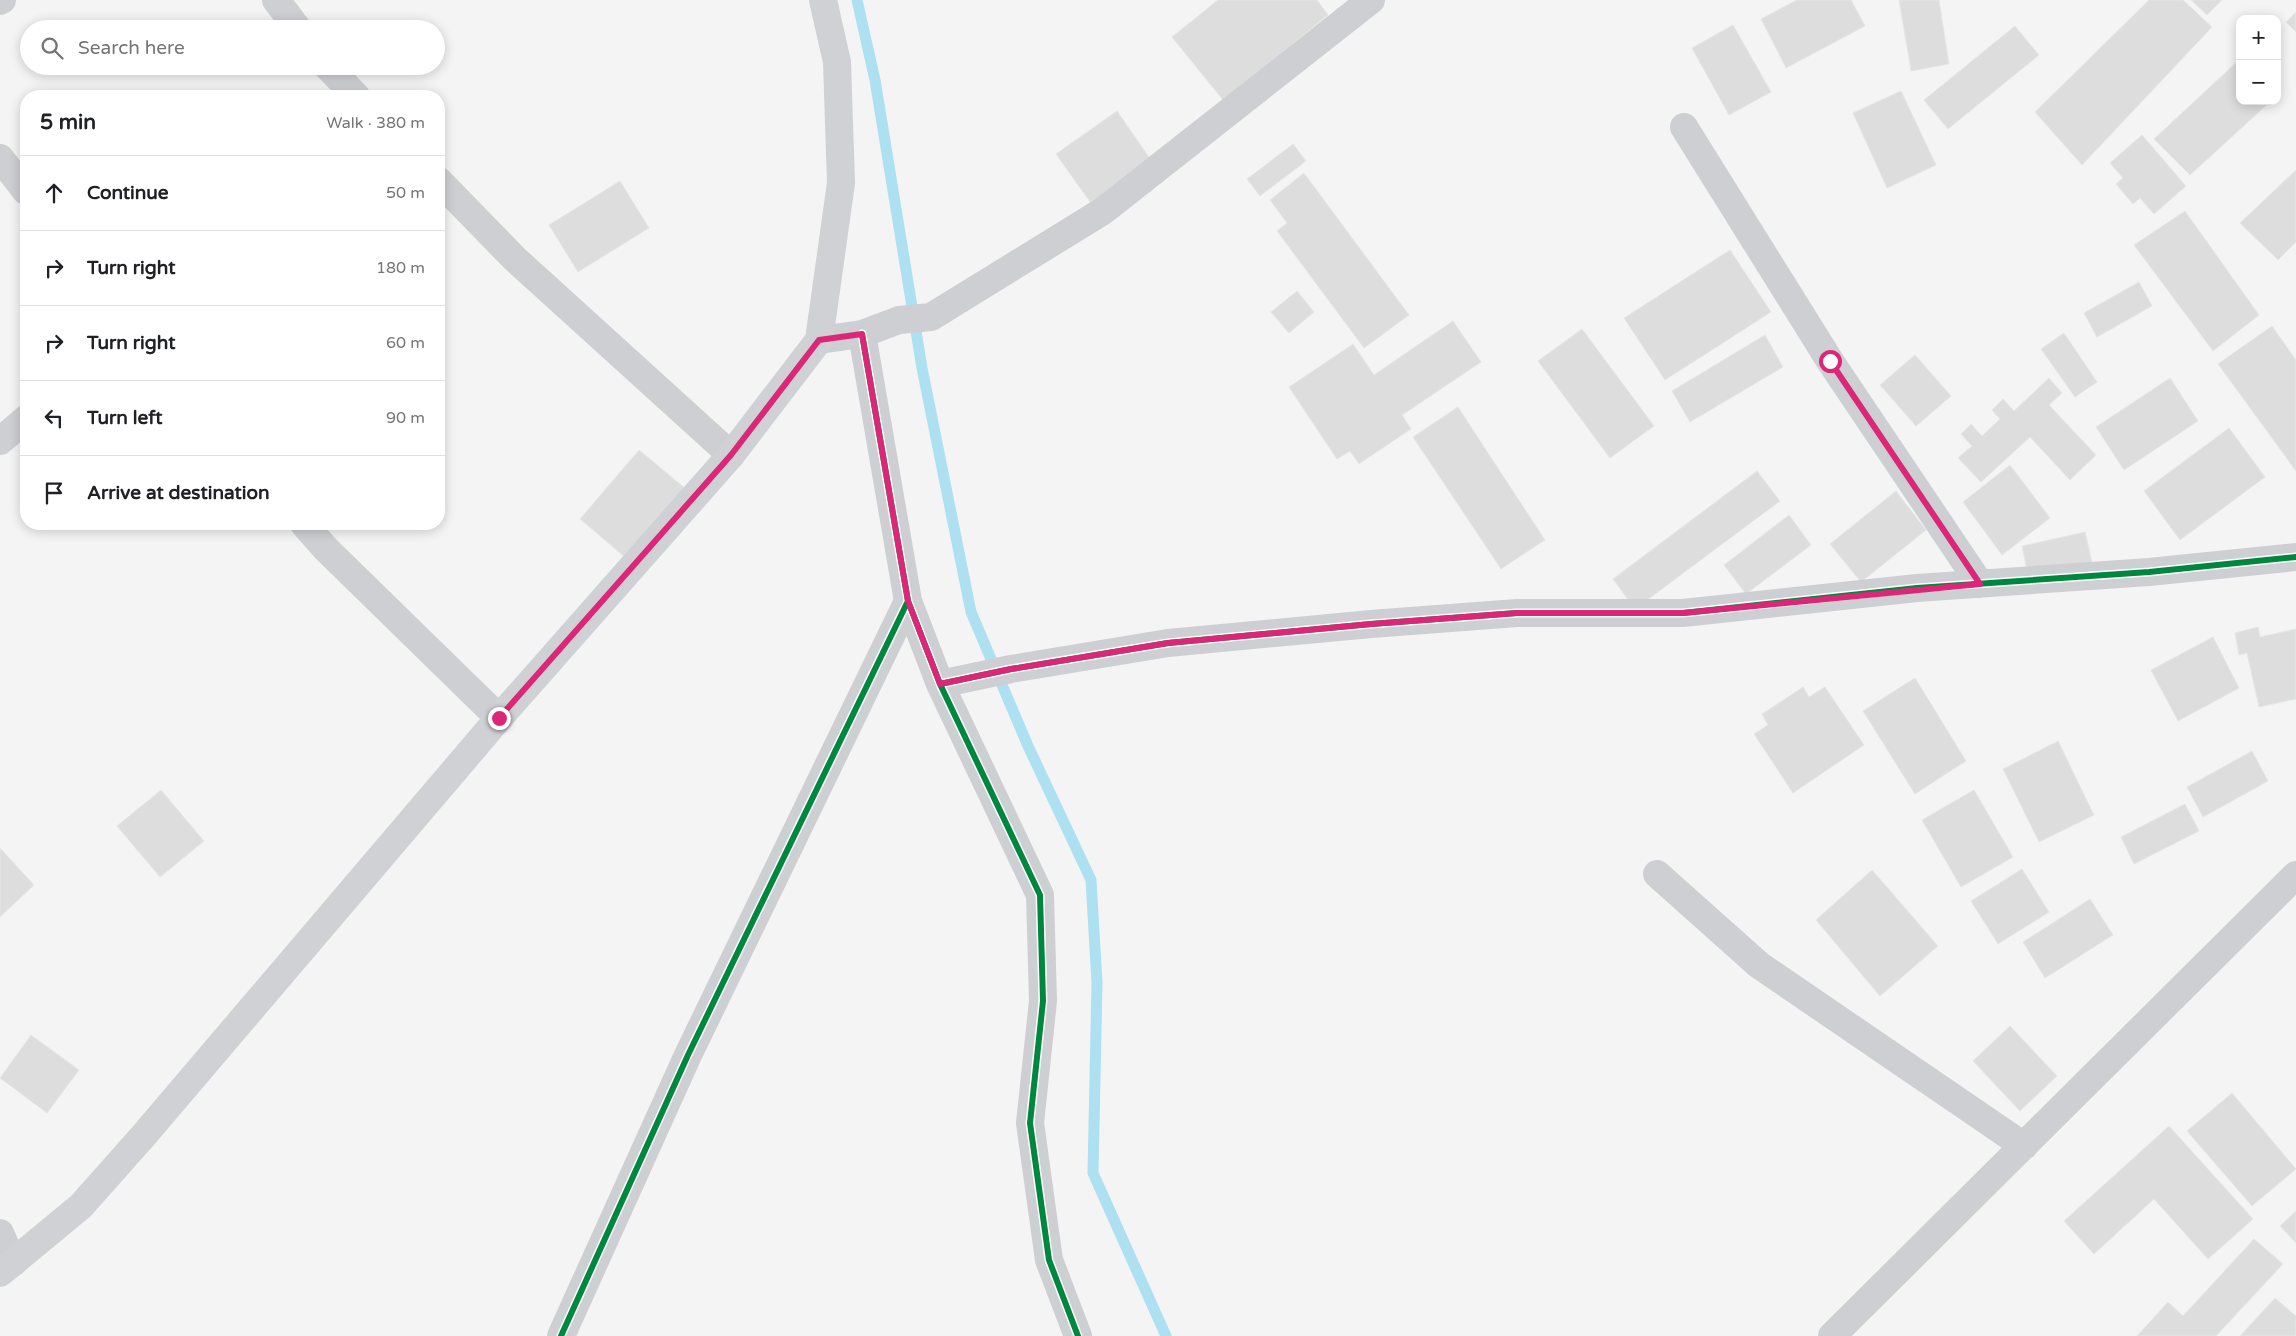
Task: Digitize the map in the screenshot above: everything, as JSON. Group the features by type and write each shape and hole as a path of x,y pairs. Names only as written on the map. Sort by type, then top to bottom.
{"main road":[{"path":"7,1268 81,1206 499,718 731,455 819,340 841,184 837,62 823,0"}],"street":[{"path":"276,0 291,20"},
{"path":"819,340 862,334 899,320 931,317 1103,211 1362,3"},
{"path":"336,75 350,90"},
{"path":"1684,127 1830,361 1980,584"},
{"path":"0,158 20,183"},
{"path":"445,187 515,259 731,455"},
{"path":"862,334 908,601 952,681 1040,895 1043,1001 1030,1123 1049,1260 1078,1336"},
{"path":"0,441 20,424"},
{"path":"309,530 326,549 499,718"},
{"path":"952,681 1011,669 1168,643 1371,624 1517,613 1683,613 1980,584 2149,572 2296,557"},
{"path":"561,1336 688,1055 908,601"},
{"path":"1657,874 1759,965 2024,1146"},
{"path":"1832,1336 2296,875"},
{"path":"0,1233 7,1268"}],"building":[{"path":"1218,0 1317,0 1328,15 1223,100 1172,37"},
{"path":"1797,0 1851,0 1865,26 1786,68 1761,19"},
{"path":"1899,0 1939,0 1949,64 1911,71"},
{"path":"2149,0 2183,0 2212,27 2082,165 2035,112"},
{"path":"2191,0 2222,0 2207,15"},
{"path":"2296,12 2296,32 2286,22"},
{"path":"1733,25 1771,92 1729,115 1692,48"},
{"path":"2015,26 2039,55 1948,129 1924,100"},
{"path":"2236,63 2236,105 2267,105 2190,175 2154,139"},
{"path":"1901,91 1936,165 1887,188 1853,113"},
{"path":"1117,111 1153,163 1093,206 1056,154"},
{"path":"2142,135 2186,186 2154,214 2140,198 2133,204 2116,184 2123,178 2110,163"},
{"path":"1293,144 1306,161 1260,196 1247,179"},
{"path":"2296,170 2296,242 2278,260 2240,223"},
{"path":"1304,173 1409,315 1364,348 1277,231 1287,223 1270,200"},
{"path":"620,181 649,228 578,272 549,225"},
{"path":"2185,211 2259,315 2213,351 2134,245"},
{"path":"1730,250 1771,312 1665,380 1624,318"},
{"path":"2139,282 2152,306 2097,337 2084,313"},
{"path":"1297,291 1314,312 1289,333 1271,312"},
{"path":"1453,321 1481,362 1402,415 1411,429 1359,464 1350,451 1337,459 1289,387 1353,344 1374,375"},
{"path":"2272,326 2296,360 2296,471 2218,364"},
{"path":"1582,329 1654,426 1610,458 1538,361"},
{"path":"2064,333 2097,382 2075,397 2041,349"},
{"path":"1765,335 1783,367 1690,422 1672,391"},
{"path":"1915,355 1951,396 1916,426 1880,385"},
{"path":"2049,378 2062,393 2049,405 2096,455 2070,480 2030,437 1981,482 1958,458 1972,446 1961,434 1971,424 1982,436 2000,419 1992,410 2003,399 2014,411"},
{"path":"2170,378 2198,421 2124,470 2096,427"},
{"path":"1458,407 1545,540 1501,569 1413,437"},
{"path":"2229,428 2265,477 2180,540 2144,491"},
{"path":"639,450 686,489 626,558 580,519"},
{"path":"2010,465 2050,518 2002,555 1963,502"},
{"path":"1757,471 1780,501 1635,609 1613,579"},
{"path":"1896,491 1926,530 1861,582 1830,544"},
{"path":"1789,515 1811,545 1746,594 1724,565"},
{"path":"2085,532 2092,562 2028,576 2022,546"},
{"path":"2258,627 2260,637 2296,629 2296,699 2259,707 2247,653 2239,655 2235,633"},
{"path":"2213,637 2239,688 2178,721 2151,670"},
{"path":"1915,678 1966,761 1915,794 1863,711"},
{"path":"1803,687 1809,697 1825,687 1864,745 1793,793 1754,734 1768,725 1762,714"},
{"path":"2058,741 2094,815 2039,842 2003,769"},
{"path":"2252,751 2268,781 2203,817 2187,787"},
{"path":"161,790 204,841 160,877 117,826"},
{"path":"1974,790 2013,857 1961,887 1922,820"},
{"path":"2185,804 2199,831 2134,864 2121,837"},
{"path":"0,848 34,885 0,917"},
{"path":"2022,869 2049,912 1998,944 1971,901"},
{"path":"1872,870 1938,946 1880,996 1816,920"},
{"path":"2090,899 2113,935 2045,978 2023,942"},
{"path":"2010,1026 2057,1076 2020,1111 1973,1061"},
{"path":"31,1035 79,1070 47,1113 0,1078"},
{"path":"2232,1093 2296,1169 2252,1206 2187,1131"},
{"path":"2169,1126 2253,1219 2208,1259 2154,1199 2094,1254 2064,1221"},
{"path":"2296,1211 2296,1243 2280,1226"},
{"path":"2254,1239 2283,1264 2216,1336 2137,1336 2168,1302 2183,1316"},
{"path":"2275,1298 2296,1316 2296,1336 2240,1336"}],"waterway":[{"path":"857,0 875,80 922,368 971,612 1028,746 1091,880 1097,983 1093,1173 1166,1336"}],"cycle path":[{"path":"561,1336 688,1055 908,601 862,334"},
{"path":"940,684 1011,669 1168,643 1371,624 1517,613 1683,613 1917,588 2149,572 2296,557"},
{"path":"908,601 940,684 1040,895 1043,1001 1030,1123 1049,1260 1078,1336"}],"route":[{"path":"499,718 731,455 819,340 862,334 880,428 908,601 940,684 1011,669 1168,643 1371,624 1517,613 1683,613 1917,588 1980,584 1830,361"}]}
